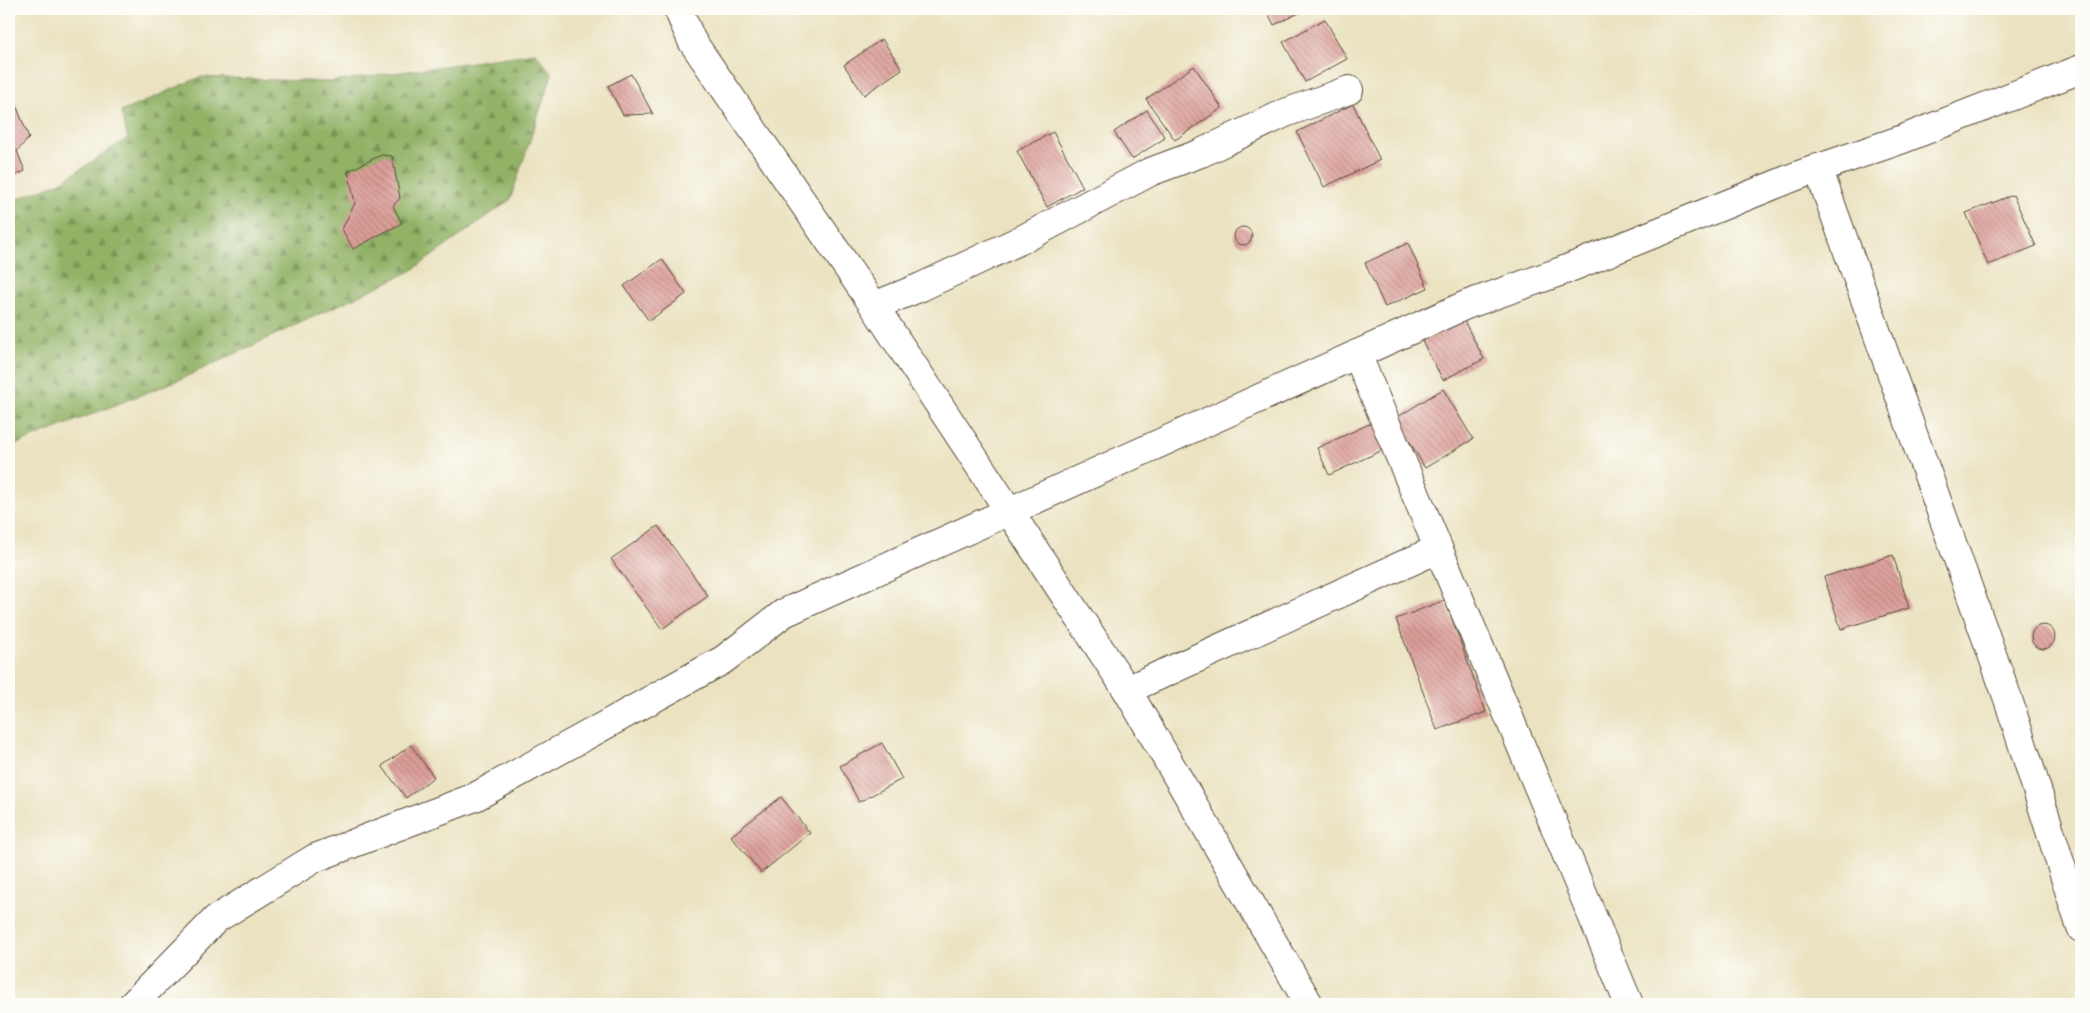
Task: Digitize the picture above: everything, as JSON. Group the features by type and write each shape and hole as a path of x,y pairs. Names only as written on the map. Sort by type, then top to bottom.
{"street":[{"path":"678,9 692,41 874,306 1127,690 1309,1004"},
{"path":"133,1004 216,919 315,858 475,797 723,660 784,613 1466,305 1562,270 1818,168 1903,139 2081,69"},
{"path":"874,306 922,287 1025,238 1150,172 1201,153 1285,113 1349,90"},
{"path":"1818,168 2008,699 2081,928"},
{"path":"1357,354 1629,1004"},
{"path":"1127,690 1438,549"}],"green space":[{"path":"536,53 552,74 510,200 411,271 181,379 9,447 9,190 17,199 61,182 128,138 121,112 200,77 330,82"}],"building":[{"path":"1266,9 1307,9 1274,25"},
{"path":"1325,19 1347,59 1305,82 1283,42"},
{"path":"882,39 902,69 864,95 844,65"},
{"path":"1194,66 1222,108 1175,140 1146,99"},
{"path":"631,74 653,114 623,115 608,86"},
{"path":"9,87 29,138 17,151 25,171 11,177 9,171"},
{"path":"1353,104 1380,160 1324,187 1297,132"},
{"path":"1147,110 1165,138 1132,159 1114,132"},
{"path":"1053,132 1083,187 1047,207 1017,151"},
{"path":"381,155 392,156 400,198 393,206 402,223 353,249 342,229 355,203 348,171"},
{"path":"2013,195 2036,246 1988,265 1966,213"},
{"path":"1239,227 1247,227 1252,232 1250,243 1239,245 1234,240 1234,232"},
{"path":"1408,243 1428,288 1385,307 1365,263"},
{"path":"662,259 686,294 649,321 624,286"},
{"path":"1463,319 1484,359 1443,380 1422,341"},
{"path":"1443,389 1473,439 1425,468 1396,418"},
{"path":"1376,421 1387,448 1329,475 1317,448"},
{"path":"658,526 708,596 662,629 611,559"},
{"path":"1893,555 1909,608 1841,629 1824,577"},
{"path":"1445,600 1486,712 1437,730 1396,619"},
{"path":"2043,625 2052,628 2055,637 2052,646 2043,649 2034,646 2031,637 2034,628"},
{"path":"882,743 902,779 859,802 840,766"},
{"path":"411,745 434,777 406,798 382,766"},
{"path":"781,797 810,833 761,873 731,836"}]}
